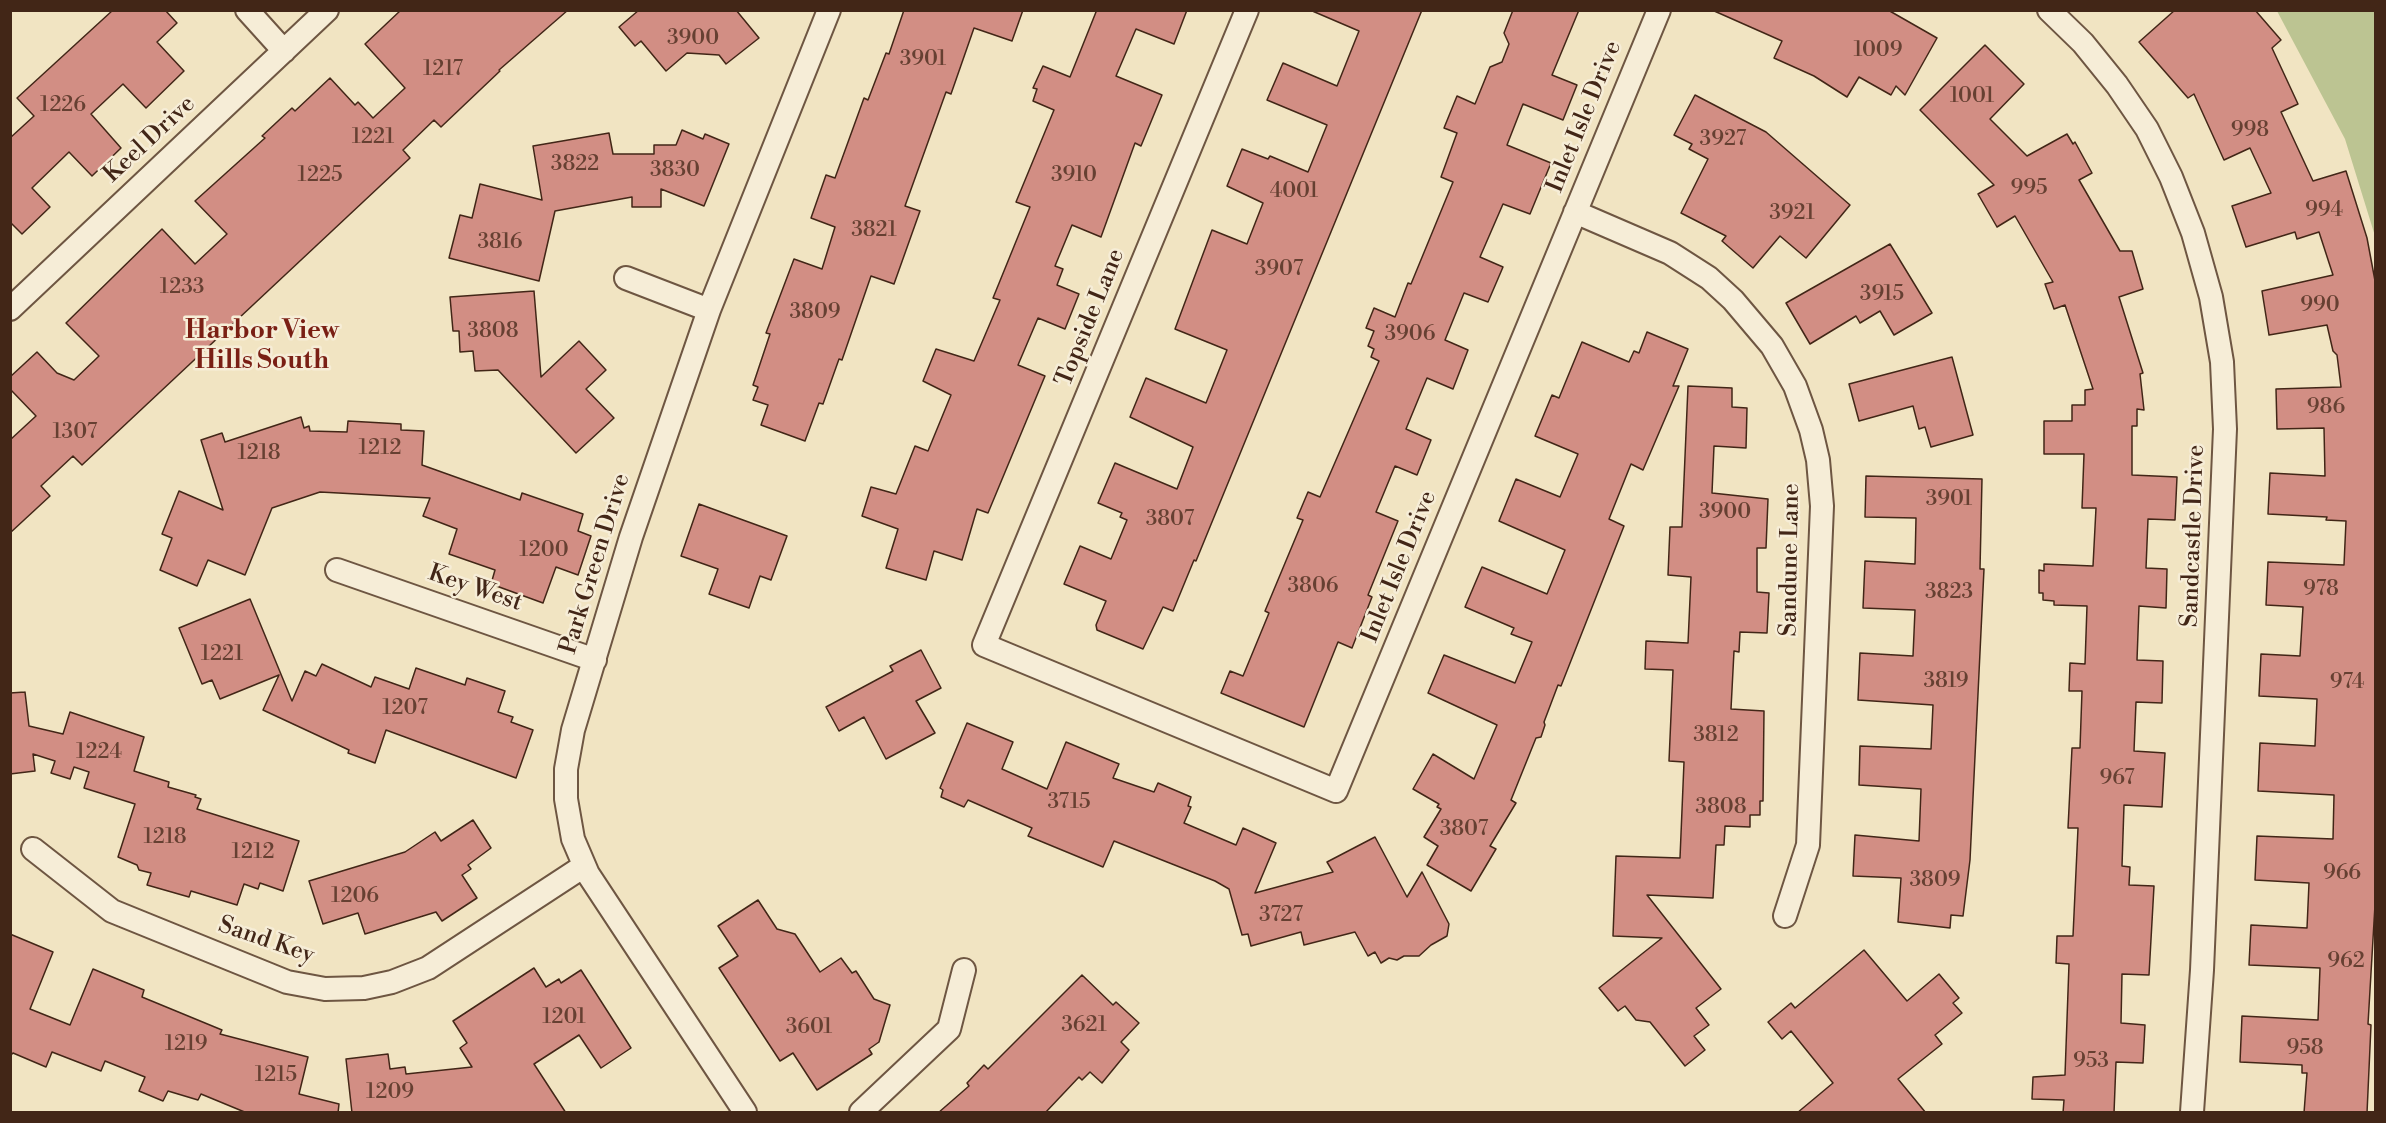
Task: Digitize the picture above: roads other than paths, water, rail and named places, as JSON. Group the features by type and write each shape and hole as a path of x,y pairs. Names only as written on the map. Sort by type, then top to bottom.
{"street":[{"path":"247,10 284,51"},
{"name":"Keel Drive","path":"10,309 327,10"},
{"name":"Park Green Drive","path":"745,1113 584,866 573,839 566,799 566,769 573,730 631,537 709,310 829,10"},
{"name":"Topside Lane","path":"984,645 1247,10"},
{"name":"Inlet Isle Drive","path":"984,645 1336,791 1659,10"},
{"name":"Sandcastle Drive","path":"2049,10 2083,43 2117,85 2147,129 2172,177 2196,244 2211,297 2222,362 2225,429 2203,946 2192,1113"},
{"name":"Sandune Lane","path":"1575,212 1670,253 1709,278 1733,300 1772,346 1795,386 1811,430 1818,460 1822,506 1808,845 1785,916"},
{"path":"626,278 709,310"},
{"name":"Key West","path":"337,570 595,660"},
{"name":"Sand Key","path":"33,849 112,911 287,982 325,989 373,986 392,982 428,968 584,866"},
{"path":"861,1113 949,1029 964,970"}],"district":[{"name":"Harbor View Hills South","path":"262,347"}]}
